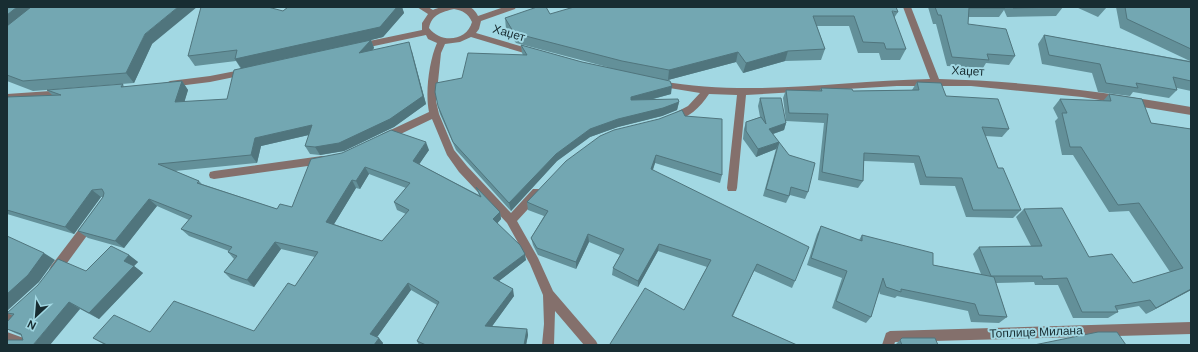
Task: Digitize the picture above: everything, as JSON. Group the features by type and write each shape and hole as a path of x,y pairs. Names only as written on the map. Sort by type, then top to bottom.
{"street":[{"path":"421,7 433,13"},
{"path":"452,7 443,8 433,13 427,20 427,32 433,38 442,41 460,40 469,34 475,27 476,20 469,10 456,7"},
{"path":"476,20 512,7"},
{"path":"907,7 936,82"},
{"path":"349,49 427,32"},
{"name":"Хаџет","path":"469,34 541,56"},
{"path":"442,41 437,53 431,101 434,114 450,152 462,169 511,220 534,261 549,295 592,345"},
{"path":"158,86 210,79 252,71"},
{"name":"Хаџет","path":"648,81 706,92 742,93 936,82 1054,90 1191,111"},
{"path":"7,97 74,92"},
{"path":"663,121 684,114 694,107 706,92"},
{"path":"732,188 742,93"},
{"path":"373,143 434,114"},
{"path":"214,175 331,159"},
{"path":"511,220 542,187"},
{"path":"48,280 97,214"},
{"path":"548,345 550,324 549,295"},
{"path":"7,320 28,301"},
{"name":"Топлице Милана","path":"888,345 890,337 1191,328"},
{"path":"7,338 28,345"}],"building":[{"path":"7,7 17,7 7,15"},
{"path":"31,7 178,7 145,34 126,73 23,81 7,75 7,26"},
{"path":"201,7 268,7 283,11 288,7 397,7 380,27 235,59 237,50 188,56"},
{"path":"537,7 546,7 550,14 574,7 896,7 898,12 892,11 906,49 886,49 884,43 863,42 854,16 813,16 825,49 788,51 746,63 738,52 669,70 622,61 514,33 505,18"},
{"path":"935,7 1005,7 969,8 968,24 1006,29 1015,56 987,54 989,60 952,57 941,15 938,15"},
{"path":"1013,7 1063,7 1013,8"},
{"path":"1125,7 1191,7 1191,49 1127,19"},
{"path":"1044,35 1191,62 1191,81 1173,77 1177,90 1136,83 1138,88 1106,83 1100,64 1049,55"},
{"path":"371,40 359,53 409,42 423,96 390,119 339,143 315,147 305,146 312,125 255,138 251,155 158,164 199,181 197,183 277,209 280,204 292,207 311,159 342,153 391,130 426,142 413,161 481,197 476,187 500,212 493,219 520,245 525,254 493,278 513,289 485,326 527,329 524,345 426,345 417,341 439,302 408,283 370,334 379,338 374,345 107,345 93,338 114,315 150,332 174,301 254,331 288,283 295,286 318,252 275,242 247,280 224,272 237,256 228,252 232,247 181,229 192,216 149,199 115,241 78,231 103,197 104,193 102,189 92,190 65,227 7,210 7,97 61,95 47,90 123,84 121,87 182,81 175,102 227,99 234,70","holes":["365,167 410,183 394,202 409,210 382,241 326,222 352,180 356,181"]},
{"path":"521,45 582,62 670,81 672,86 631,97 631,100 678,99 679,102 663,108 618,119 590,129 556,154 509,203 453,142 438,106 435,92 436,83 462,78 468,53 527,55"},
{"path":"917,82 941,83 946,96 998,99 1009,129 982,127 998,168 1003,168 1021,210 973,210 962,178 926,177 919,156 864,153 863,181 822,172 828,114 789,113 786,90 822,91 821,88 852,89 853,91 919,90"},
{"path":"1109,94 1142,99 1151,123 1191,129 1191,289 1156,308 1150,300 1115,306 1118,312 1082,312 1067,278 1043,279 1042,276 991,276 979,247 1042,246 1024,209 1062,208 1089,257 1112,254 1133,283 1183,268 1139,203 1118,205 1081,147 1070,147 1062,113 1067,113 1060,99 1111,101"},
{"path":"760,98 781,98 786,123 769,129 779,142 758,149 746,131 746,122 761,117 766,124"},
{"path":"682,110 685,116 722,119 722,175 656,155 651,169 809,247 795,281 757,264 732,316 797,345 612,345 610,344 645,288 684,310 711,260 659,244 638,281 613,268 624,249 588,234 576,262 537,248 531,238 548,211 527,202 566,161 600,136 614,130 659,119"},
{"path":"779,142 789,155 815,163 808,192 791,187 789,196 766,189"},
{"path":"821,226 862,241 862,235 933,253 933,265 994,277 1007,317 979,315 975,304 901,289 901,292 886,287 883,278 871,317 836,301 847,271 811,258"},
{"path":"7,236 44,253 28,275 7,294"},
{"path":"111,246 129,255 124,261 134,266 89,313 69,302 33,345 7,345 7,340 23,340 21,334 7,329 7,322 14,314 7,313 38,285 58,259 86,271"},
{"path":"1098,332 1117,332 1126,345 1034,345"},
{"path":"902,338 935,338 938,345 902,345 900,340"}]}
